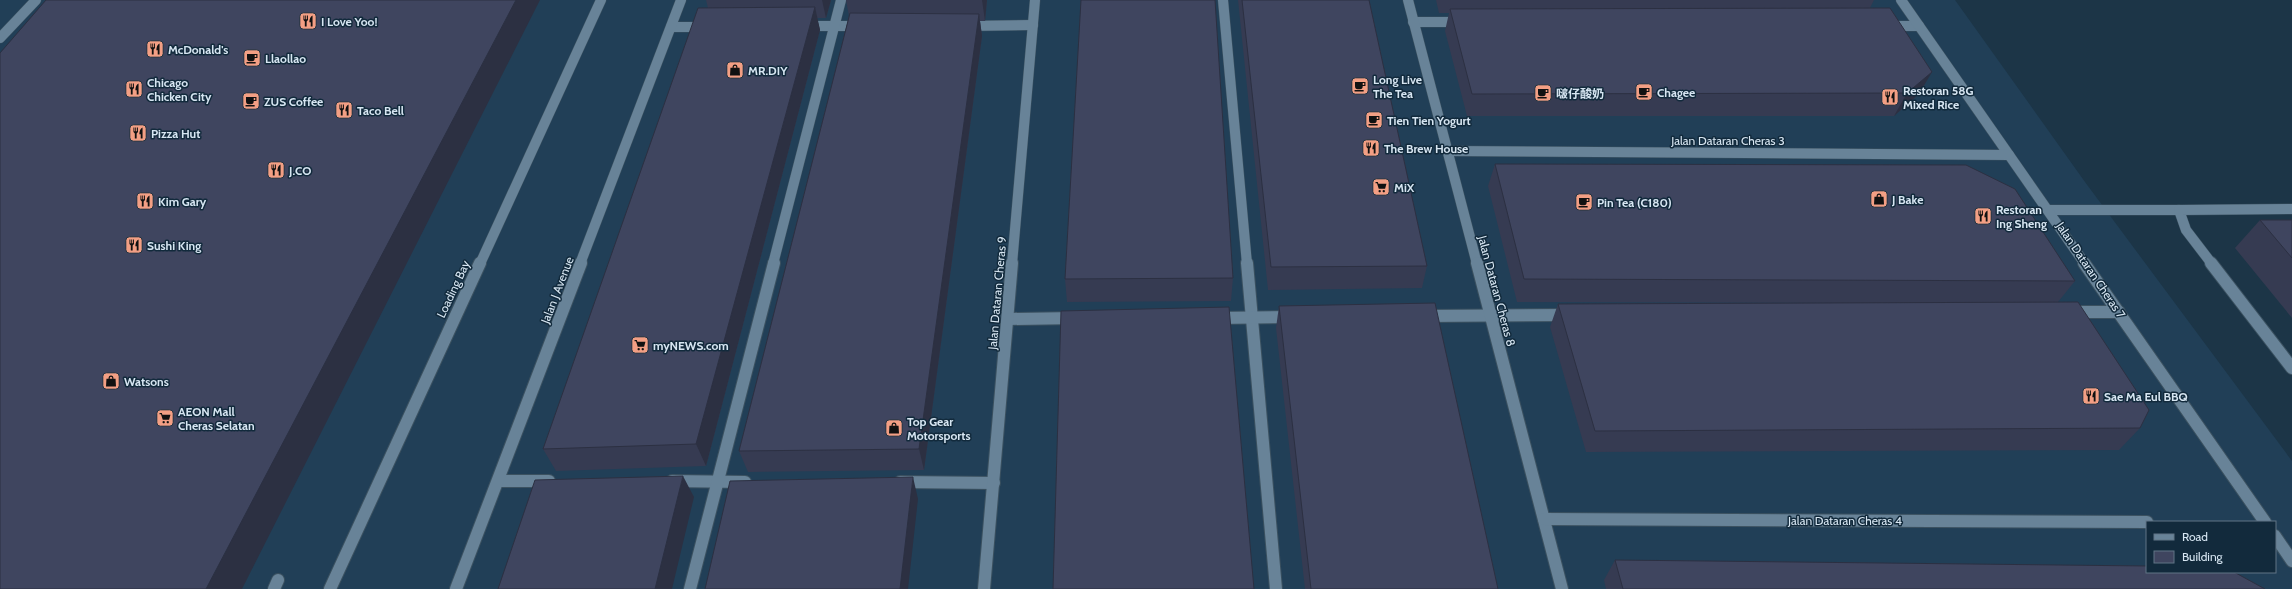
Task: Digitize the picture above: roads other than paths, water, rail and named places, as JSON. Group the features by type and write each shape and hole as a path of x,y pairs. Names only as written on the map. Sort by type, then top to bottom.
{"street":[{"path":"0,38 36,0"},
{"name":"Loading Bay","path":"330,589 601,0"},
{"name":"Jalan J Avenue","path":"456,589 681,0"},
{"path":"690,589 841,0"},
{"name":"Jalan Dataran Cheras 9","path":"984,589 1035,0"},
{"path":"1223,0 1276,589"},
{"name":"Jalan Dataran Cheras 8","path":"1408,0 1562,589"},
{"name":"Jalan Dataran Cheras 7","path":"1901,0 2049,210 2264,521"},
{"path":"1413,22 1469,22"},
{"path":"954,26 1033,25"},
{"path":"796,26 874,26"},
{"path":"1879,26 1919,26"},
{"path":"671,27 718,27"},
{"name":"Jalan Dataran Cheras 3","path":"1447,151 2009,155"},
{"path":"2049,210 2292,209"},
{"path":"2178,210 2186,230 2292,368"},
{"path":"2063,312 2119,312"},
{"path":"1410,316 1578,315"},
{"path":"1204,318 1307,317"},
{"path":"1008,319 1086,318"},
{"path":"498,481 560,481"},
{"path":"662,481 757,482"},
{"path":"891,482 994,483"},
{"name":"Jalan Dataran Cheras 4","path":"1544,519 2146,522"},
{"path":"2276,537 2292,561"}],"place":[{"name":"I Love Yoo!","path":"308,21"},
{"name":"McDonald's","path":"155,49"},
{"name":"Llaollao","path":"252,58"},
{"name":"MR.DIY","path":"735,70"},
{"name":"Long Live The Tea","path":"1360,86"},
{"name":"Chicago Chicken City","path":"134,89"},
{"name":"Chagee","path":"1644,92"},
{"name":"啵仔酸奶","path":"1543,93"},
{"name":"Restoran 58G Mixed Rice","path":"1890,97"},
{"name":"ZUS Coffee","path":"251,101"},
{"name":"Taco Bell","path":"344,110"},
{"name":"Tien Tien Yogurt","path":"1374,120"},
{"name":"Pizza Hut","path":"138,133"},
{"name":"The Brew House","path":"1371,148"},
{"name":"J.CO","path":"276,170"},
{"name":"MiX","path":"1381,187"},
{"name":"J Bake","path":"1879,199"},
{"name":"Kim Gary","path":"145,201"},
{"name":"Pin Tea (C180)","path":"1584,202"},
{"name":"Restoran Ing Sheng","path":"1983,216"},
{"name":"Sushi King","path":"134,245"},
{"name":"myNEWS.com","path":"640,345"},
{"name":"Watsons","path":"111,381"},
{"name":"Sae Ma Eul BBQ","path":"2091,396"},
{"name":"AEON Mall Cheras Selatan","path":"165,418"},
{"name":"Top Gear Motorsports","path":"894,428"}]}
